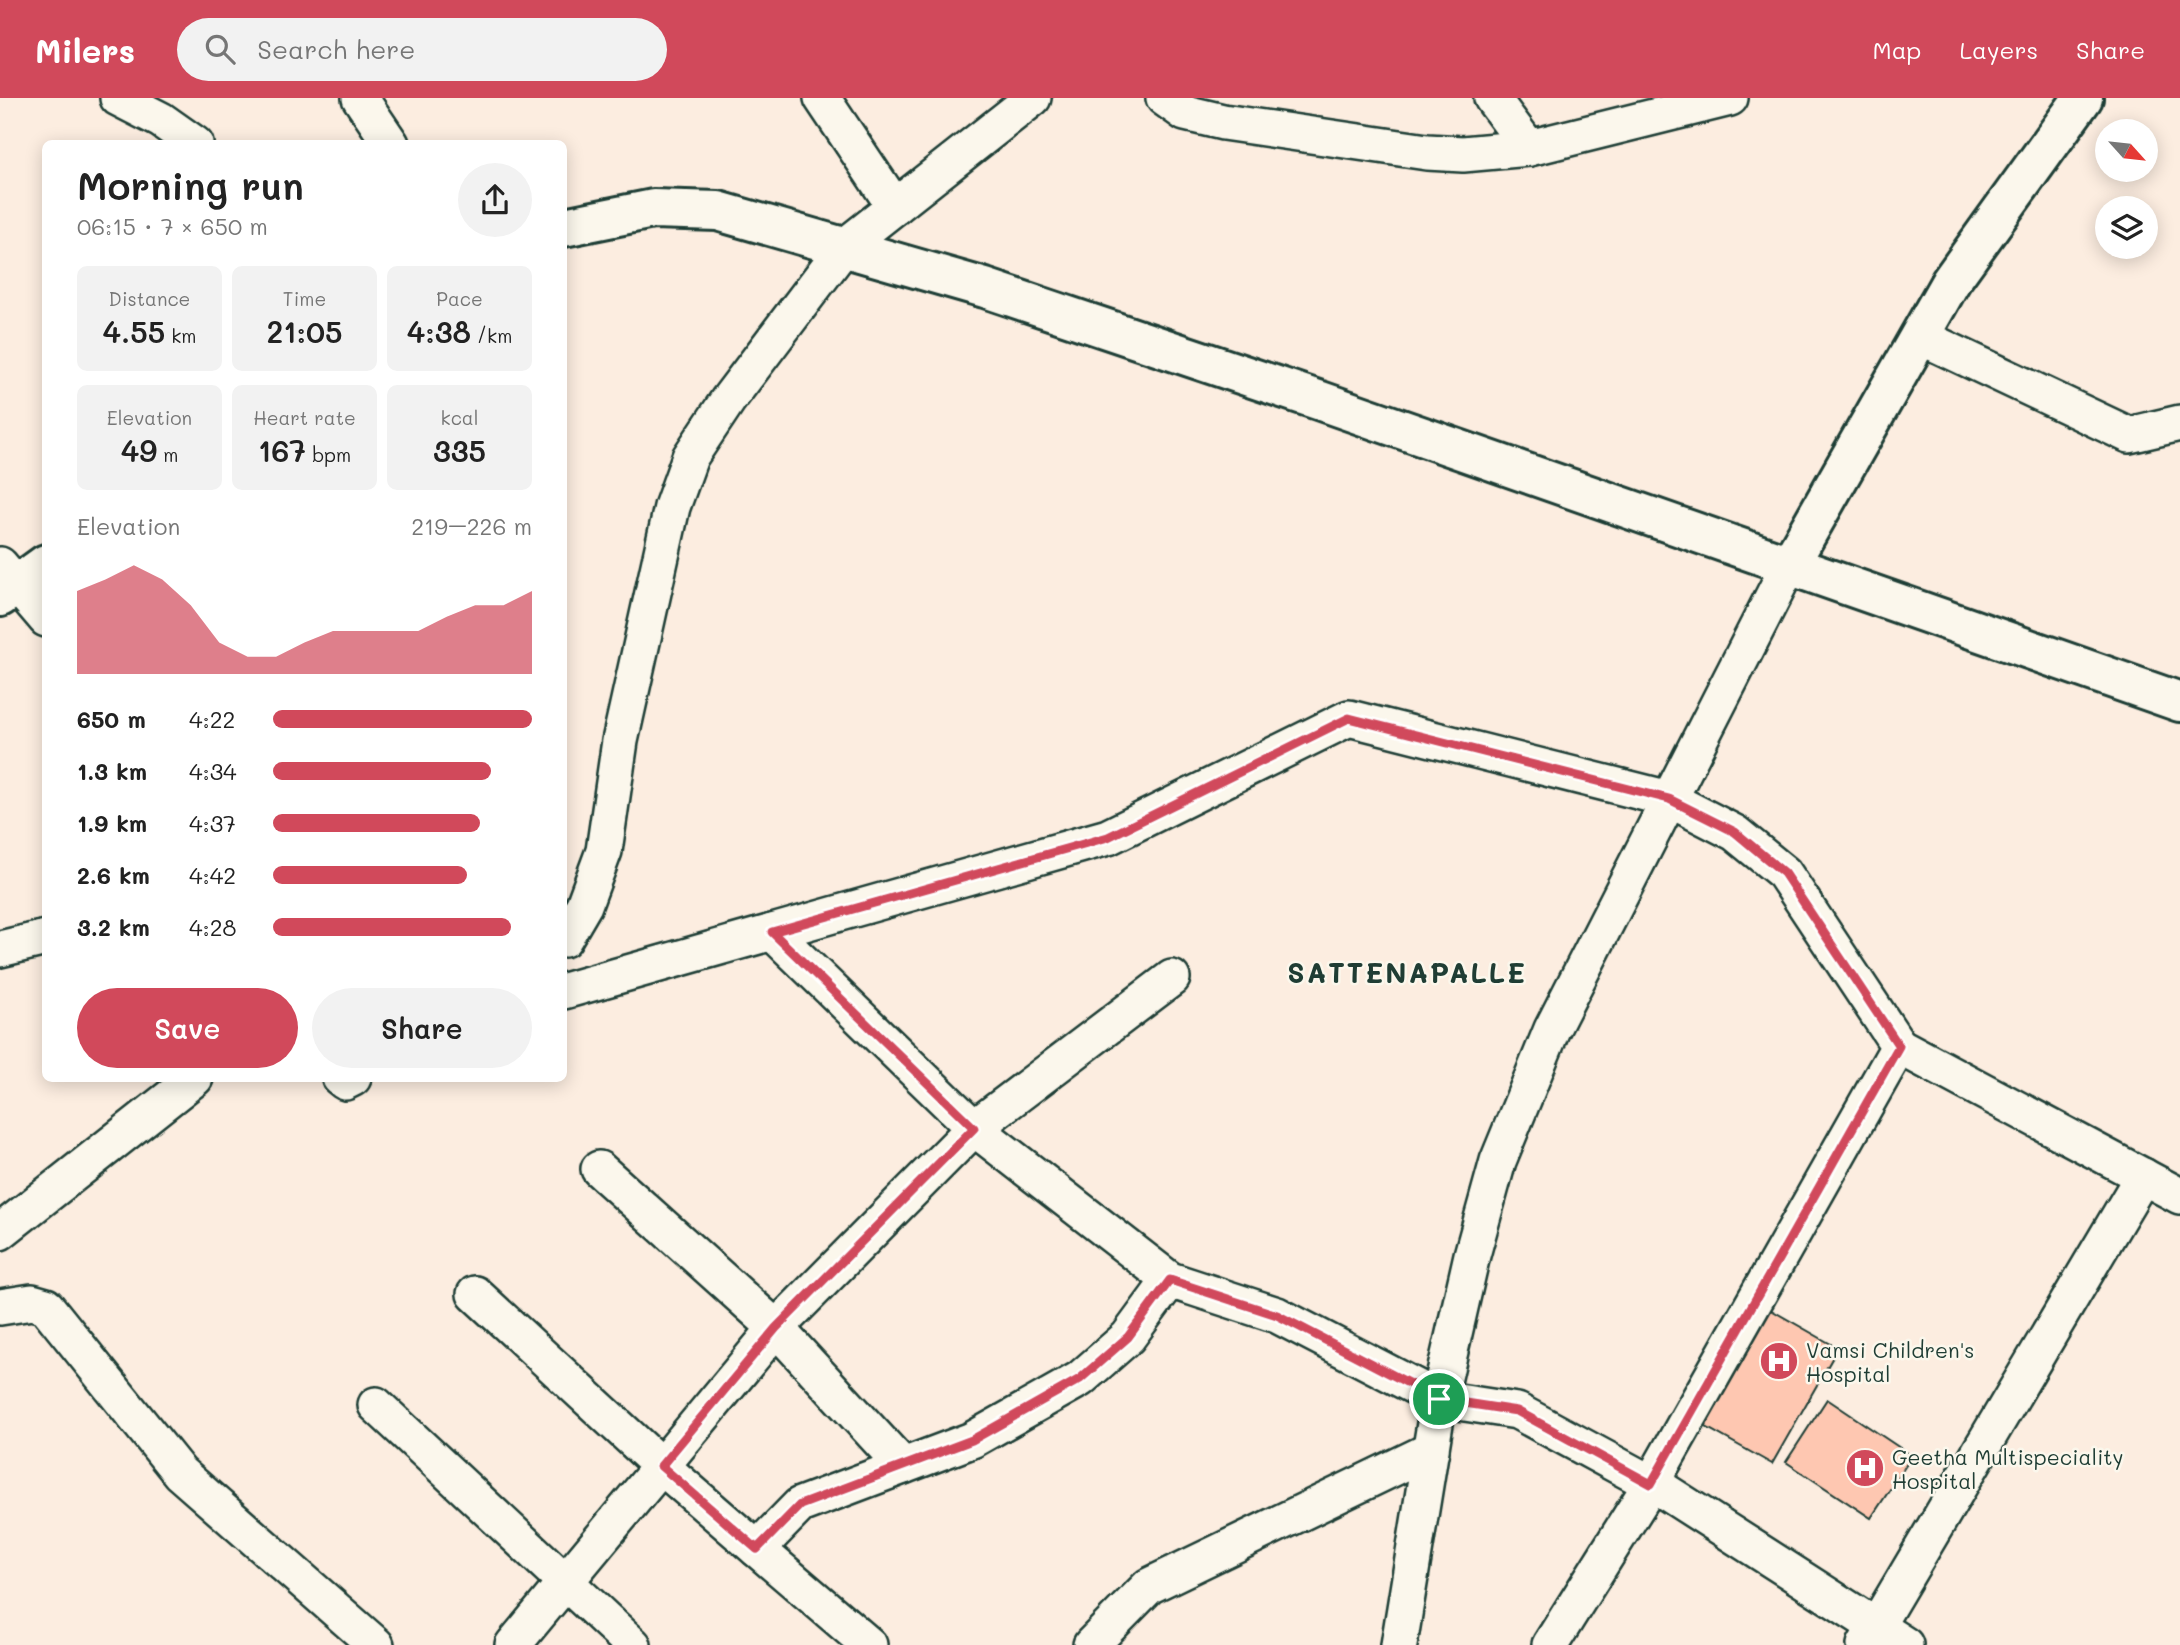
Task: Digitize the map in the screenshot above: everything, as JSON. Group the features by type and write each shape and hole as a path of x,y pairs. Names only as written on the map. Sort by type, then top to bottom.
{"main road":[{"path":"1788,565 1951,281 2082,98"},
{"path":"567,226 653,209 718,211 985,288 2180,702"}],"street":[{"path":"118,98 161,120 189,140"},
{"path":"360,98 388,140"},
{"path":"822,98 895,207"},
{"path":"567,934 584,905 604,850 620,741 672,507 690,457 728,400 844,247 1033,98"},
{"path":"1164,98 1185,113 1223,122 1427,152 1494,153 1529,148 1730,98"},
{"path":"1492,98 1529,148"},
{"path":"1919,336 2129,435 2180,424"},
{"path":"1399,1645 1439,1399 1472,1255 1498,1161 1552,1029 1788,565"},
{"path":"15,578 42,614"},
{"path":"568,978 772,932 1108,837 1349,718 1669,799 1735,832 1784,873 1899,1046 2180,1196"},
{"path":"772,932 974,1128 1170,1280 1277,1315 1439,1399 1517,1411 1651,1484 1870,1636 1905,1645"},
{"path":"0,949 42,939"},
{"path":"513,1645 776,1328 974,1128 1172,978"},
{"path":"1550,1645 1651,1484 1899,1046"},
{"path":"0,1232 190,1082"},
{"path":"599,1169 776,1328 903,1466"},
{"path":"1870,1636 2143,1176"},
{"path":"757,1549 800,1505 972,1440 1080,1379 1128,1337 1170,1280"},
{"path":"475,1294 661,1466 869,1645"},
{"path":"0,1307 32,1302 46,1306 180,1473 376,1645"},
{"path":"376,1405 633,1645"},
{"path":"1103,1640 1149,1586 1430,1450"}],"building":[{"path":"1766,1307 1838,1348 1772,1464 1699,1423"},
{"path":"1827,1399 1912,1456 1871,1518 1786,1462"}],"place":[{"name":"Vamsi Children's Hospital","path":"1779,1361"},
{"name":"Geetha Multispeciality Hospital","path":"1865,1468"}],"district":[{"name":"SATTENAPALLE","path":"1407,972"}],"route":[{"path":"1349,718 1669,799 1735,832 1784,873 1899,1046 1651,1484 1517,1411 1439,1399 1277,1315 1170,1280 1128,1337 1080,1379 972,1440 800,1505 757,1549 661,1466 776,1328 974,1128 772,932 1108,837 1349,718"}]}
